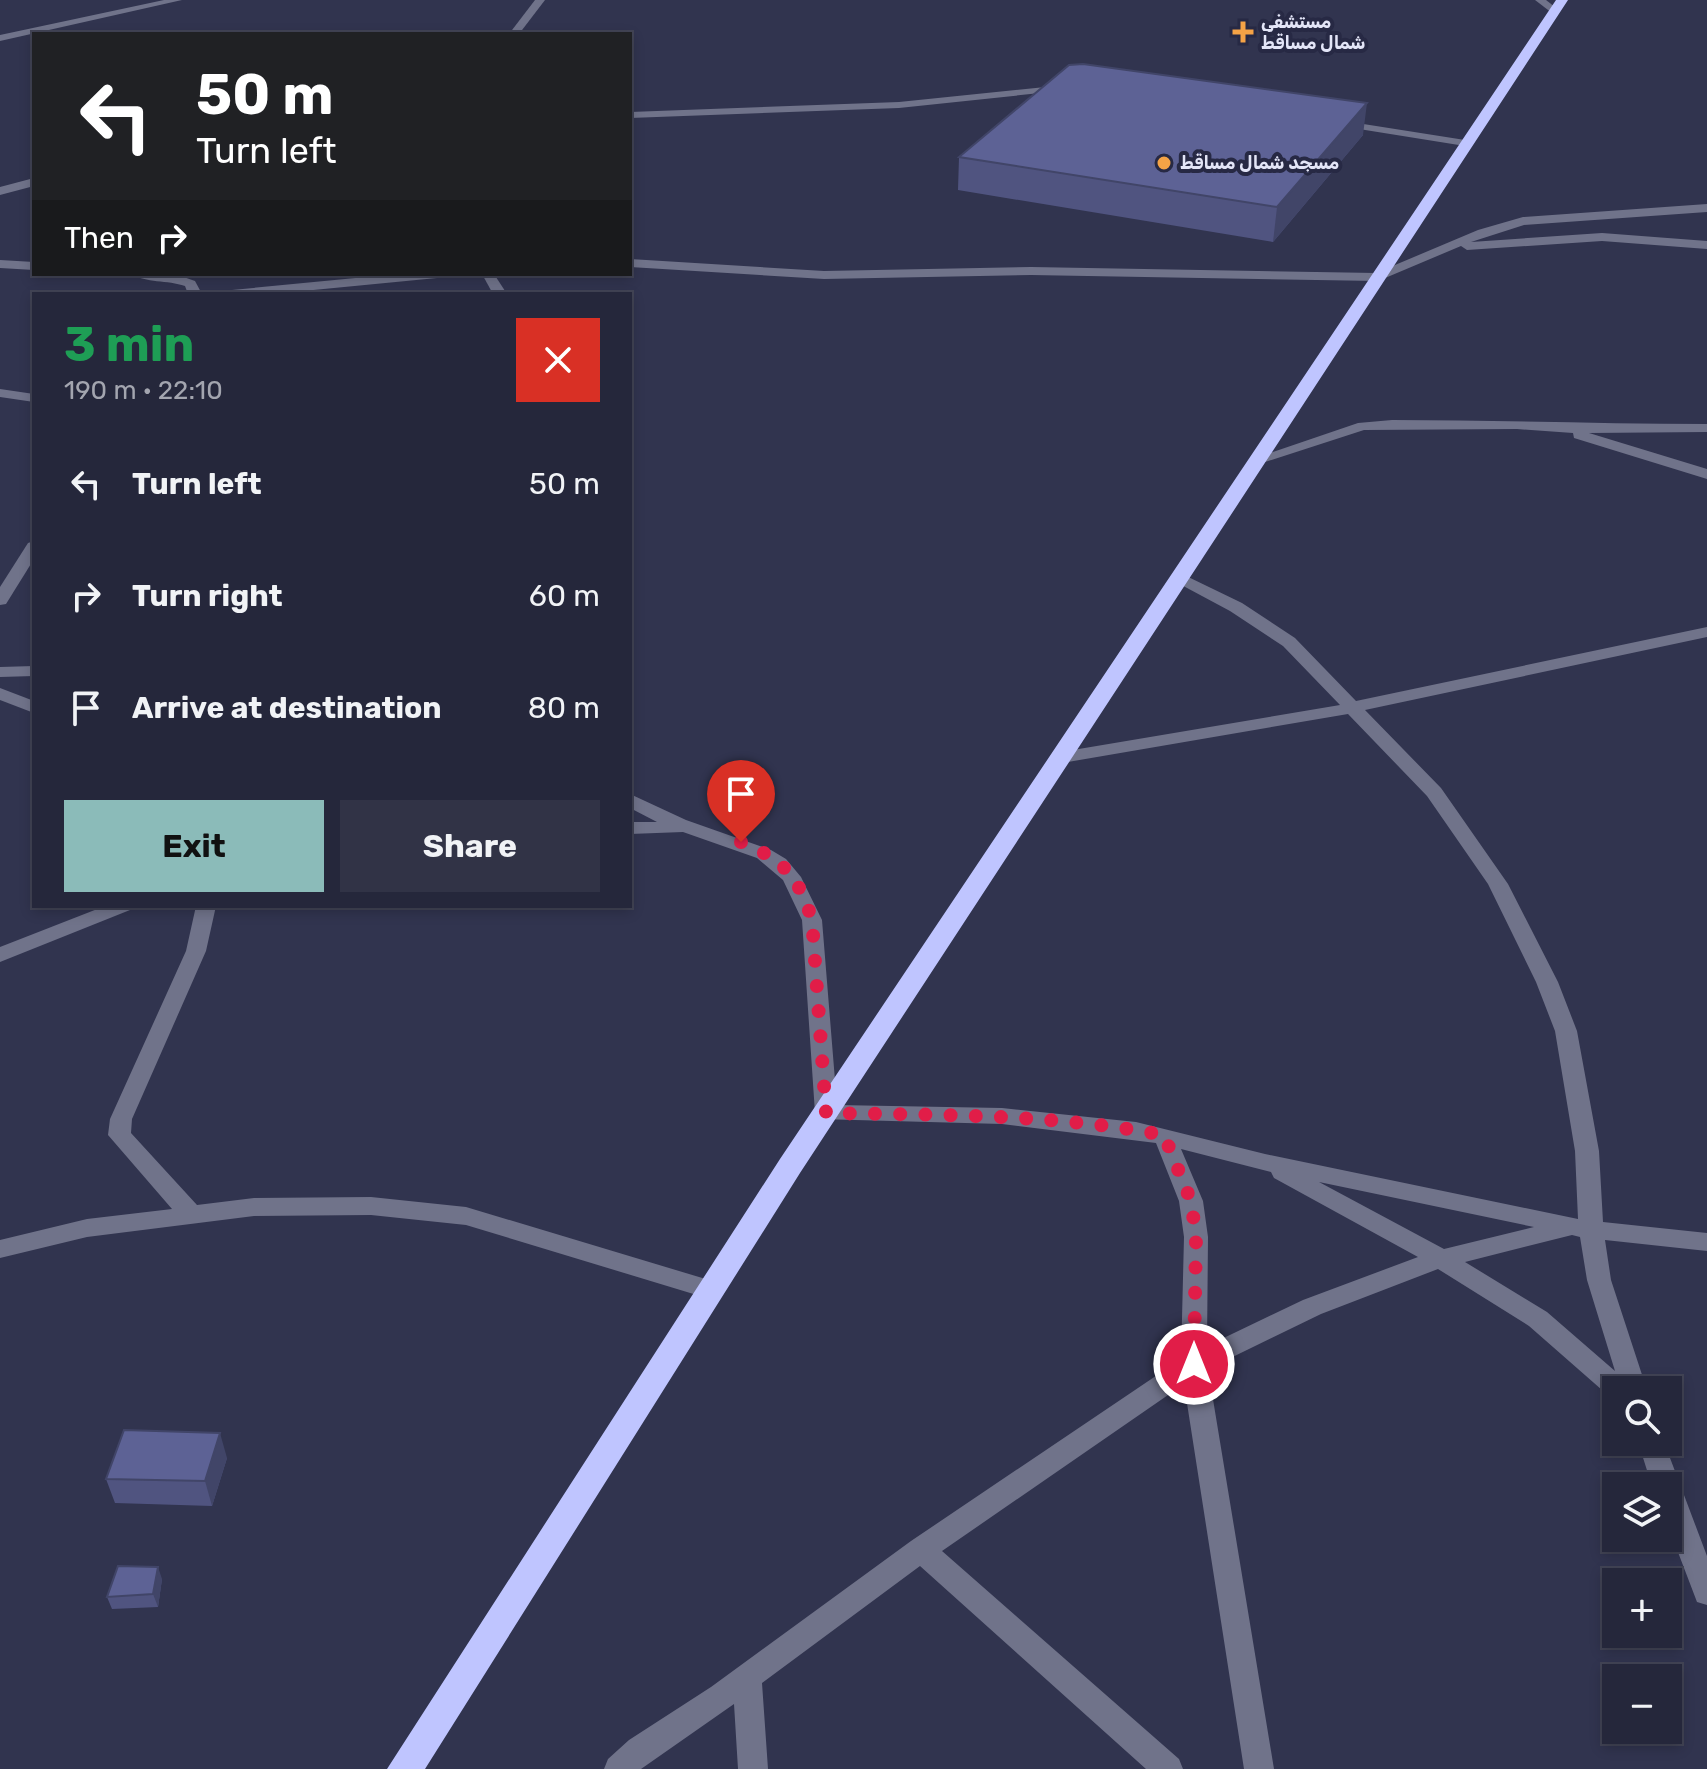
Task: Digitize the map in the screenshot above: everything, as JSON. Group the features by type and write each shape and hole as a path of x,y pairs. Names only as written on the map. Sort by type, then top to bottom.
{"highway":[{"path":"405,1769 710,1290 1260,459 1552,4"}],"street":[{"path":"0,38 177,0"},
{"path":"516,32 540,0"},
{"path":"632,115 899,105 986,98 1035,90 1081,89"},
{"path":"1324,121 1465,143"},
{"path":"0,191 32,183"},
{"path":"632,263 824,275 1031,271 1378,277 1482,233 1523,221 1707,208"},
{"path":"1455,247 1602,237 1707,245"},
{"path":"0,264 32,266"},
{"path":"161,276 190,284 194,292"},
{"path":"257,292 417,276"},
{"path":"0,393 32,398"},
{"path":"1260,459 1363,426 1707,428"},
{"path":"1560,429 1707,474"},
{"path":"0,573 32,546"},
{"path":"0,600 32,547"},
{"path":"1180,578 1276,631 1354,707 1434,792 1498,884 1542,970 1566,1031 1587,1151 1582,1228 1630,1376"},
{"path":"1679,637 1707,621"},
{"path":"1062,757 1138,741 1205,734 1354,707 1707,632"},
{"path":"0,672 32,671"},
{"path":"0,693 32,707"},
{"path":"635,805 683,827 741,842 770,854 787,869 803,892 812,920 826,1113 1002,1116 1097,1125 1164,1135 1265,1162 1582,1228 1707,1242"},
{"path":"632,828 683,827"},
{"path":"0,955 118,908"},
{"path":"192,1215 119,1135 121,1119 196,951 206,908"},
{"path":"1164,1135 1191,1201 1196,1237 1194,1364 1259,1769"},
{"path":"1265,1162 1441,1259 1538,1319 1603,1376"},
{"path":"0,1249 87,1228 254,1207 371,1206 466,1216 710,1290"},
{"path":"619,1769 640,1750 747,1677 921,1549 1194,1364 1312,1307 1441,1259 1582,1228"},
{"path":"1682,1527 1707,1593"},
{"path":"921,1549 1168,1769"},
{"path":"747,1677 753,1769"}],"building":[{"name":"مسجد شمال مساقط","path":"1083,64 1367,103 1277,207 959,157 1069,65"},
{"path":"124,1430 220,1433 205,1481 106,1479"},
{"path":"118,1566 158,1567 153,1594 107,1597"}],"place":[{"name":"مستشفى شمال مساقط","path":"1243,32"},
{"name":"مسجد شمال مساقط","path":"1164,163"}],"route":[{"path":"741,842 770,854 787,869 803,892 812,920 826,1113 1002,1116 1164,1135 1191,1201 1196,1237 1194,1364"}]}
